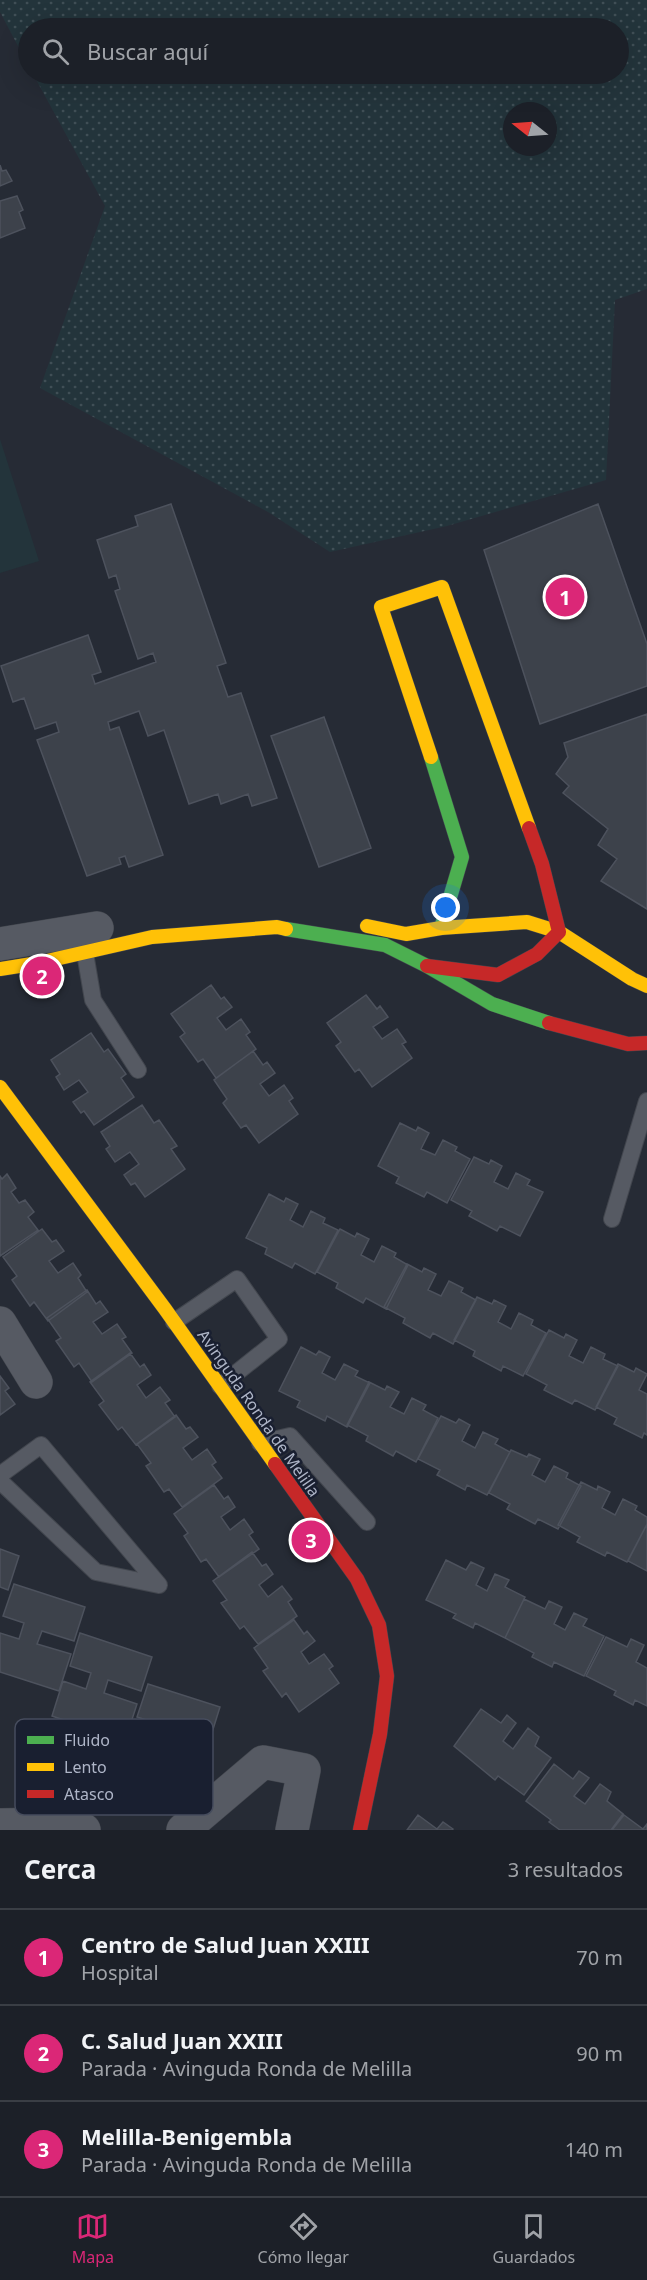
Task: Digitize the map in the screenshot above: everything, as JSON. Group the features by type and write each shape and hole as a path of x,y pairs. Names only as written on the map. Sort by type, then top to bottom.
{"street":[{"path":"441,928 462,857 381,607 442,587 542,864 559,932"},
{"path":"355,923 406,934 441,928 527,922 559,932 632,979 647,986"},
{"path":"0,944 97,936 152,937 277,927 385,945 427,966 492,1004 552,1024 628,1044 647,1043"},
{"path":"427,966 498,975 537,954 559,932"},
{"path":"0,969 97,936"},
{"name":"Avinguda Ronda de Melilla","path":"0,1087 174,1322 357,1579 379,1625 387,1676 380,1734 360,1830"},
{"path":"0,1323 36,1382"},
{"path":"213,1804 263,1762 304,1770 292,1830"},
{"path":"183,1830 201,1815"},
{"path":"0,1825 54,1824 84,1830"}],"lane":[{"path":"97,936 93,1000 138,1070"},
{"path":"612,1219 647,1101"},
{"path":"174,1322 237,1279 279,1339 220,1386"},
{"path":"260,1443 290,1436 367,1522"},
{"path":"0,1475 41,1445 159,1585 96,1572 0,1481"}],"shaded area":[{"path":"0,0 647,0 647,289 615,300 606,480 447,526 330,552 268,512 40,388 105,206 38,84 629,84 629,18 18,18 18,46 0,12"},
{"path":"0,439 39,561 0,573"}],"building":[{"path":"0,165 2,171 6,170 12,181 0,186"},
{"path":"17,196 23,210 19,212 25,228 0,238 0,201"},
{"path":"171,504 226,663 217,666 228,697 241,693 277,798 252,806 248,794 221,804 218,794 189,804 164,730 148,736 139,711 108,722 110,730 119,727 163,855 129,867 125,856 119,858 121,864 87,876 37,740 59,732 56,722 35,729 24,698 13,702 1,666 88,635 101,672 92,675 95,684 156,662 153,653 138,659 115,591 120,589 116,575 109,578 97,540 138,526 135,516"},
{"path":"598,504 647,644 647,686 540,724 484,550"},
{"path":"647,714 647,909 601,881 617,859 598,845 608,829 563,793 569,786 556,774 568,757 564,743"},
{"path":"324,717 371,848 319,867 271,736"},
{"path":"211,985 221,999 224,997 232,1007 217,1018 226,1030 241,1019 250,1032 246,1035 256,1049 216,1078 203,1059 198,1062 180,1037 185,1033 171,1014"},
{"path":"366,995 377,1009 380,1006 388,1017 373,1027 382,1039 397,1029 406,1042 402,1044 412,1058 372,1087 359,1069 355,1072 336,1046 341,1042 327,1023"},
{"path":"91,1033 104,1052 108,1049 126,1074 121,1078 134,1097 94,1125 84,1111 81,1113 73,1102 88,1092 79,1080 64,1090 56,1077 60,1074 51,1060"},
{"path":"253,1051 263,1065 267,1062 275,1073 260,1084 269,1096 284,1085 293,1098 289,1101 298,1114 259,1143 246,1125 241,1128 223,1103 227,1099 214,1080"},
{"path":"142,1105 154,1123 159,1120 177,1146 171,1149 185,1169 145,1197 135,1183 131,1185 124,1175 139,1164 130,1152 115,1162 106,1149 110,1146 101,1132"},
{"path":"400,1123 416,1131 418,1127 429,1133 421,1149 435,1155 443,1140 457,1147 455,1151 470,1159 447,1203 427,1192 424,1197 396,1183 399,1177 378,1166"},
{"path":"474,1157 489,1164 491,1160 502,1166 494,1182 508,1189 516,1173 530,1180 527,1185 543,1192 520,1236 500,1226 497,1231 469,1216 472,1211 451,1200"},
{"path":"7,1174 16,1188 11,1192 19,1203 25,1200 34,1212 28,1217 38,1230 0,1256 0,1176 2,1179"},
{"path":"269,1194 284,1202 286,1198 298,1204 290,1220 303,1227 311,1211 325,1218 323,1223 338,1230 315,1274 295,1263 292,1268 265,1254 267,1248 246,1238"},
{"path":"42,1229 52,1242 56,1240 64,1251 49,1261 58,1273 73,1263 81,1275 78,1278 87,1292 48,1321 34,1302 30,1306 12,1280 17,1276 3,1257"},
{"path":"340,1229 355,1237 357,1233 369,1239 361,1255 374,1262 382,1246 396,1253 394,1257 408,1265 386,1309 366,1298 363,1303 336,1288 338,1283 317,1272"},
{"path":"407,1264 422,1272 424,1268 436,1274 428,1290 441,1296 449,1281 463,1288 461,1292 476,1300 453,1344 433,1333 430,1338 403,1323 405,1318 384,1307"},
{"path":"87,1290 96,1304 100,1301 108,1312 93,1322 102,1334 117,1324 126,1337 122,1339 132,1353 92,1382 79,1363 74,1367 56,1341 61,1338 47,1318"},
{"path":"477,1297 492,1304 494,1300 506,1306 498,1322 511,1329 519,1313 533,1320 531,1325 546,1333 523,1376 503,1366 501,1371 473,1356 475,1351 454,1340"},
{"path":"549,1330 564,1338 566,1334 577,1340 569,1356 583,1363 591,1347 605,1354 603,1359 618,1366 595,1410 575,1400 572,1404 544,1390 547,1385 526,1374"},
{"path":"301,1347 316,1355 319,1351 330,1357 322,1373 335,1380 344,1364 358,1371 355,1376 370,1383 347,1427 327,1416 325,1421 297,1407 300,1401 279,1391"},
{"path":"130,1353 140,1367 144,1364 151,1375 137,1385 146,1398 160,1387 170,1400 165,1403 175,1417 136,1445 122,1427 118,1430 99,1405 104,1401 90,1382"},
{"path":"618,1364 634,1372 636,1368 647,1374 639,1390 647,1394 647,1435 644,1433 642,1438 614,1424 617,1418 596,1407"},
{"path":"0,1376 9,1388 5,1391 15,1404 0,1415"},
{"path":"369,1382 385,1390 387,1386 399,1392 390,1407 404,1414 412,1398 426,1405 423,1410 438,1418 416,1462 396,1451 393,1456 366,1441 368,1436 347,1425"},
{"path":"176,1415 186,1429 190,1427 198,1437 183,1448 192,1460 207,1449 216,1462 212,1465 222,1478 182,1507 169,1489 164,1492 146,1466 151,1463 137,1444"},
{"path":"441,1416 456,1423 459,1419 470,1425 462,1441 475,1448 483,1432 498,1439 495,1444 510,1452 487,1495 467,1485 465,1490 437,1475 440,1470 418,1459"},
{"path":"511,1450 527,1457 529,1454 540,1459 532,1475 545,1482 554,1466 568,1473 566,1478 581,1486 558,1529 538,1519 535,1524 507,1509 510,1504 489,1493"},
{"path":"581,1482 597,1490 598,1486 610,1492 602,1508 615,1515 623,1499 637,1506 635,1510 647,1517 647,1524 627,1562 607,1552 605,1556 577,1542 580,1537 558,1525"},
{"path":"214,1485 224,1499 228,1496 235,1507 221,1517 230,1530 244,1519 253,1532 249,1535 259,1549 219,1577 206,1559 201,1562 184,1536 188,1533 174,1514"},
{"path":"647,1524 647,1571 628,1561"},
{"path":"0,1549 19,1556 8,1590 0,1587"},
{"path":"252,1552 262,1566 266,1564 273,1574 259,1585 268,1597 282,1586 292,1599 288,1602 297,1616 258,1644 244,1626 240,1629 221,1603 227,1600 213,1581"},
{"path":"446,1560 466,1570 471,1562 484,1568 476,1585 487,1591 495,1574 509,1580 505,1587 525,1597 505,1638 475,1623 473,1628 453,1618 456,1614 426,1600"},
{"path":"14,1584 85,1607 74,1641 42,1631 37,1644 71,1654 59,1691 0,1672 0,1633 19,1639 24,1623 3,1616"},
{"path":"524,1599 545,1609 549,1601 562,1607 554,1624 565,1630 574,1613 587,1619 583,1626 604,1636 584,1676 554,1662 552,1667 532,1657 534,1653 505,1638"},
{"path":"294,1620 304,1634 307,1631 315,1641 301,1652 309,1664 324,1654 333,1666 329,1669 339,1683 299,1712 286,1693 282,1697 263,1671 268,1668 254,1648"},
{"path":"80,1633 152,1657 141,1691 108,1680 104,1693 137,1704 132,1719 61,1719 52,1716 63,1681 86,1689 91,1673 70,1666"},
{"path":"606,1637 627,1647 631,1639 644,1645 636,1662 647,1668 647,1706 635,1700 633,1705 614,1695 616,1691 586,1676"},
{"path":"148,1684 220,1707 213,1729 213,1719 143,1719 137,1717"},
{"path":"481,1709 501,1723 507,1715 516,1723 503,1741 513,1749 528,1728 539,1737 535,1746 551,1758 524,1795 498,1776 495,1780 454,1746"},
{"path":"554,1764 573,1779 579,1771 589,1778 574,1796 585,1804 600,1784 611,1792 607,1801 623,1814 611,1830 560,1830 526,1801"},
{"path":"418,1815 437,1829 443,1822 453,1829 407,1830"},
{"path":"624,1815 643,1829 647,1824 647,1830 612,1830"}],"traffic: fast":[{"path":"431,757 462,857 441,928"},
{"path":"286,929 385,945 427,966 492,1004 549,1023"}],"traffic: slow":[{"path":"431,757 381,607 442,587 529,828"},
{"path":"367,926 406,934 441,928 527,922 559,932 632,979 647,986"},
{"path":"0,969 38,963 152,937 277,927 286,929"},
{"path":"0,1087 165,1309 275,1464"}],"traffic: jam":[{"path":"427,966 498,975 537,954 559,932 542,864 529,828"},
{"path":"549,1023 628,1044 647,1043"},
{"path":"275,1464 357,1579 379,1625 387,1676 380,1734 360,1830"}],"place":[{"name":"Centro de Salud Juan XXIII","path":"565,597"},
{"name":"C. Salud Juan XXIII","path":"42,976"},
{"name":"Melilla-Benigembla","path":"311,1540"}]}
